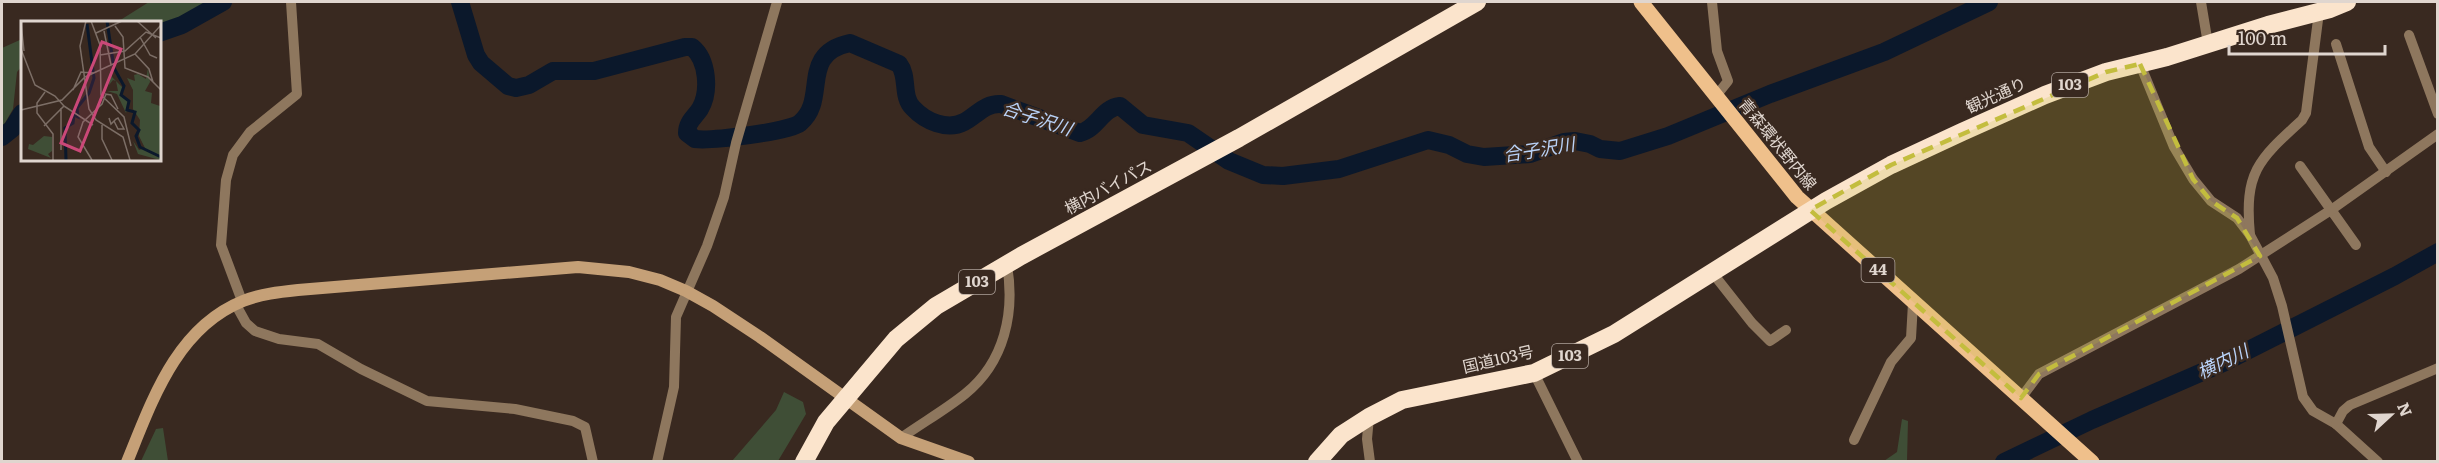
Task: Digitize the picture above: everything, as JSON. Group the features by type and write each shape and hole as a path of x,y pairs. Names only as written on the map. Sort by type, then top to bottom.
{"highway":[{"name":"横内バイパス","path":"804,462 826,422 896,339 936,306 1200,160 1477,2"},
{"name":"観光通り","path":"1810,210 1892,165 2045,95 2106,72 2140,64 2347,2"},
{"name":"国道103号","path":"1317,462 1341,435 1402,400 1534,373 1624,328 1810,210"}],"main road":[{"name":"青森環状野内線","path":"1641,2 1797,198 2088,458"}],"street":[{"path":"291,2 297,94 250,132 233,155 226,180 221,245 246,323 255,331 279,339 318,344 361,369 427,400 515,409 573,421 585,427 593,462"},
{"path":"657,462 674,387 676,317 707,246 724,197 736,142 777,2"},
{"path":"1712,2 1717,51 1728,81 1718,98"},
{"path":"2201,2 2208,44"},
{"path":"2250,235 2249,202 2256,168 2266,154 2302,120 2306,113 2319,12"},
{"path":"2409,35 2438,114"},
{"path":"2336,44 2369,147 2386,172"},
{"path":"2140,64 2174,147 2193,179 2211,201 2237,218 2250,235 2273,279 2282,306 2303,397 2313,411 2336,424 2378,462"},
{"path":"2021,398 2039,374 2209,286 2260,256 2331,210 2438,134"},
{"path":"2300,166 2356,245"},
{"path":"901,438 967,393 981,378 998,352 1008,326 1011,291 1007,265"},
{"path":"127,462 157,390 187,341 216,317 239,303 272,293 298,290 578,267 629,272 687,291 760,337 901,438 969,462"},
{"path":"1712,271 1752,323 1770,341 1786,330"},
{"path":"1854,440 1891,362 1911,338 1913,303"},
{"path":"2336,424 2343,411 2350,405 2438,368"},
{"path":"1534,373 1578,462"},
{"path":"1369,417 1367,439 1370,462"}],"highlighted area":[{"path":"2140,64 2193,179 2211,201 2237,218 2260,256 2039,374 2021,398 1810,210 1891,165 2106,72"}],"green space":[{"path":"149,2 211,2 160,28 160,21 115,21 122,19"},
{"path":"21,39 21,67 17,72 13,109 2,128 2,48"},
{"path":"784,392 803,402 806,414 778,461 732,461 776,410"},
{"path":"1902,419 1908,421 1907,461 1884,461 1897,452"},
{"path":"163,428 168,461 141,461 156,429"}],"waterway":[{"name":"合子沢川","path":"160,33 182,25 223,2"},
{"name":"合子沢川","path":"460,2 476,55 481,63 508,86 516,88 529,85 553,71 594,71 692,47 701,60 706,77 703,102 687,129 687,133 695,139 749,135 781,130 800,123 813,102 816,78 824,57 834,49 850,43 899,64 904,75 909,103 930,121 944,125 957,125 986,107 1001,104 1080,133 1086,131 1109,110 1120,106 1143,125 1188,133 1229,161 1263,175 1283,176 1339,169 1428,140 1449,145 1467,154 1484,157 1530,154 1564,142 1575,141 1600,149 1620,151 1668,136 1770,94 1884,52 1989,2"},
{"name":"合子沢川","path":"2,137 12,129 21,115"},
{"name":"横内川","path":"2004,462 2092,420 2223,363 2438,252"}]}
